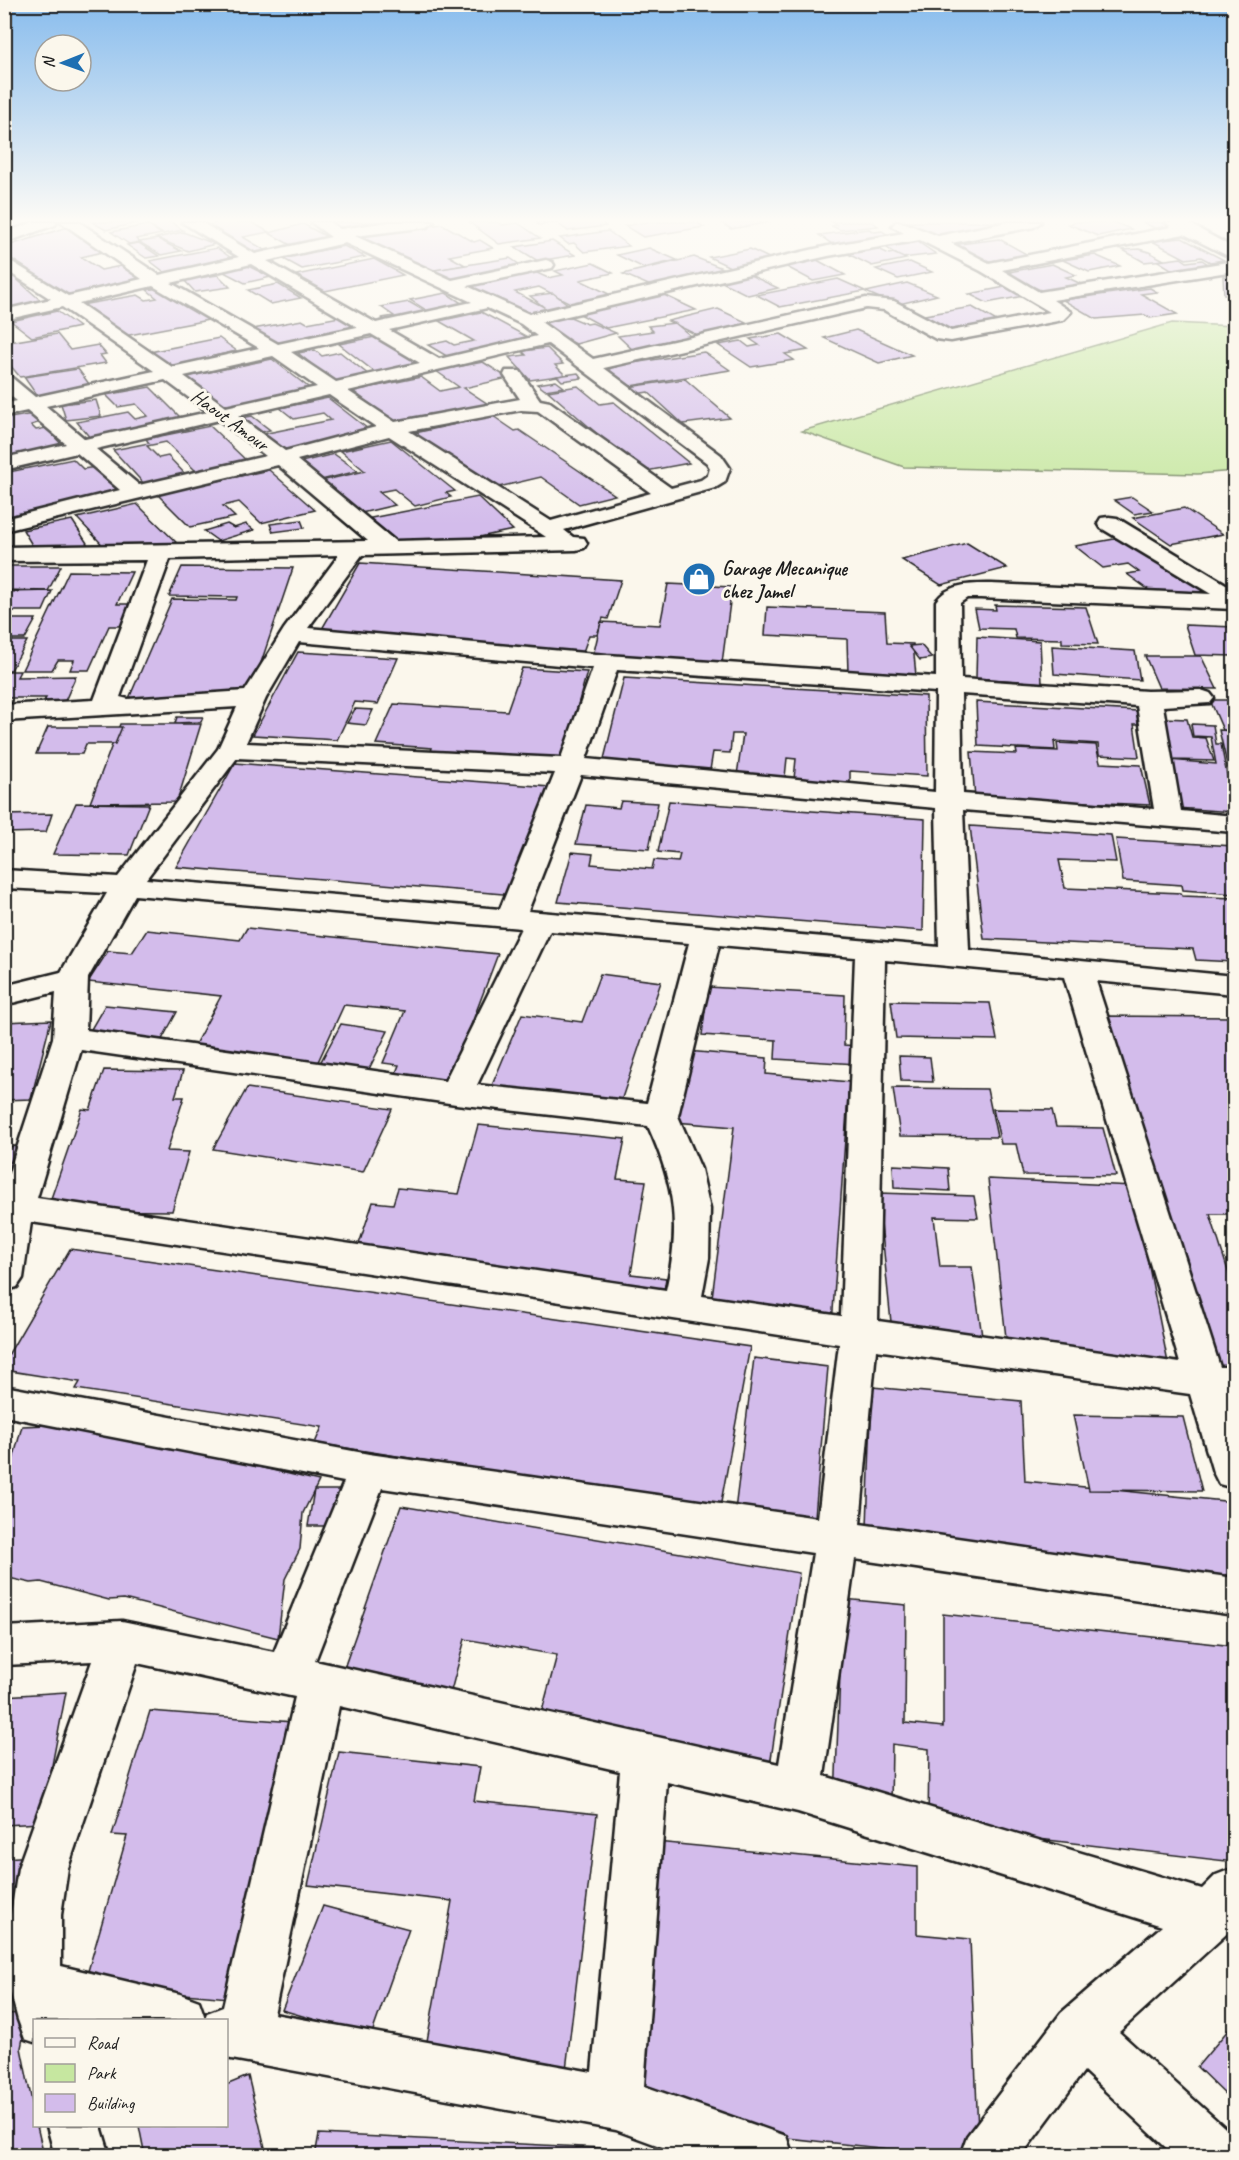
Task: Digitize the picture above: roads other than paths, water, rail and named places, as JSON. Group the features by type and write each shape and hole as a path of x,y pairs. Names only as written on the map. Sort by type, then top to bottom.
{"street":[{"name":"Haout Amour","path":"97,323 282,459 348,516 389,547"},
{"path":"4,554 161,554 578,543 548,528 392,429 277,351 228,323"},
{"path":"363,323 436,365"},
{"path":"4,410 405,323"},
{"path":"531,323 587,366 667,422 714,459 720,468 718,478 708,484 548,528"},
{"path":"587,366 778,323"},
{"path":"920,323 942,335 951,336 1018,323"},
{"path":"4,464 551,338"},
{"path":"513,375 533,404"},
{"path":"4,381 135,492"},
{"path":"5,524 282,459 392,429 521,404 543,406 666,494"},
{"path":"1108,523 1234,600"},
{"path":"4,1278 10,1208 69,1038 73,978 125,887 230,750 253,698 292,634 356,548"},
{"path":"119,706 107,701 107,697 161,554"},
{"path":"954,958 949,801 948,601 952,596 963,591 1234,600"},
{"path":"292,634 607,662 1147,699 1201,698"},
{"path":"456,1093 526,919 571,766 607,662"},
{"path":"4,713 253,698"},
{"path":"1147,699 1169,819"},
{"path":"230,750 571,766 949,801 1234,824"},
{"path":"4,879 92,883 706,934 1234,986"},
{"path":"681,1306 690,1274 693,1246 691,1206 686,1177 661,1116 706,934"},
{"path":"798,1790 837,1538 859,1333 870,949"},
{"path":"1077,970 1220,1381 1234,1472"},
{"path":"4,996 73,978"},
{"path":"69,1038 456,1093 661,1116"},
{"path":"10,1208 859,1333 1220,1381"},
{"path":"4,1401 369,1470 1234,1597"},
{"path":"369,1470 304,1679 235,2033 616,2103 766,2156"},
{"path":"122,1640 43,1868 36,1915 39,2003 172,2019"},
{"path":"4,1646 122,1640 798,1790 1222,1904"},
{"path":"616,2103 645,1757"},
{"path":"987,2156 1080,2032 1222,1904"},
{"path":"1080,2032 1216,2156"},
{"path":"74,2127 83,2156"}],"place":[{"name":"Garage Mecanique chez Jamel","path":"699,579"}]}
